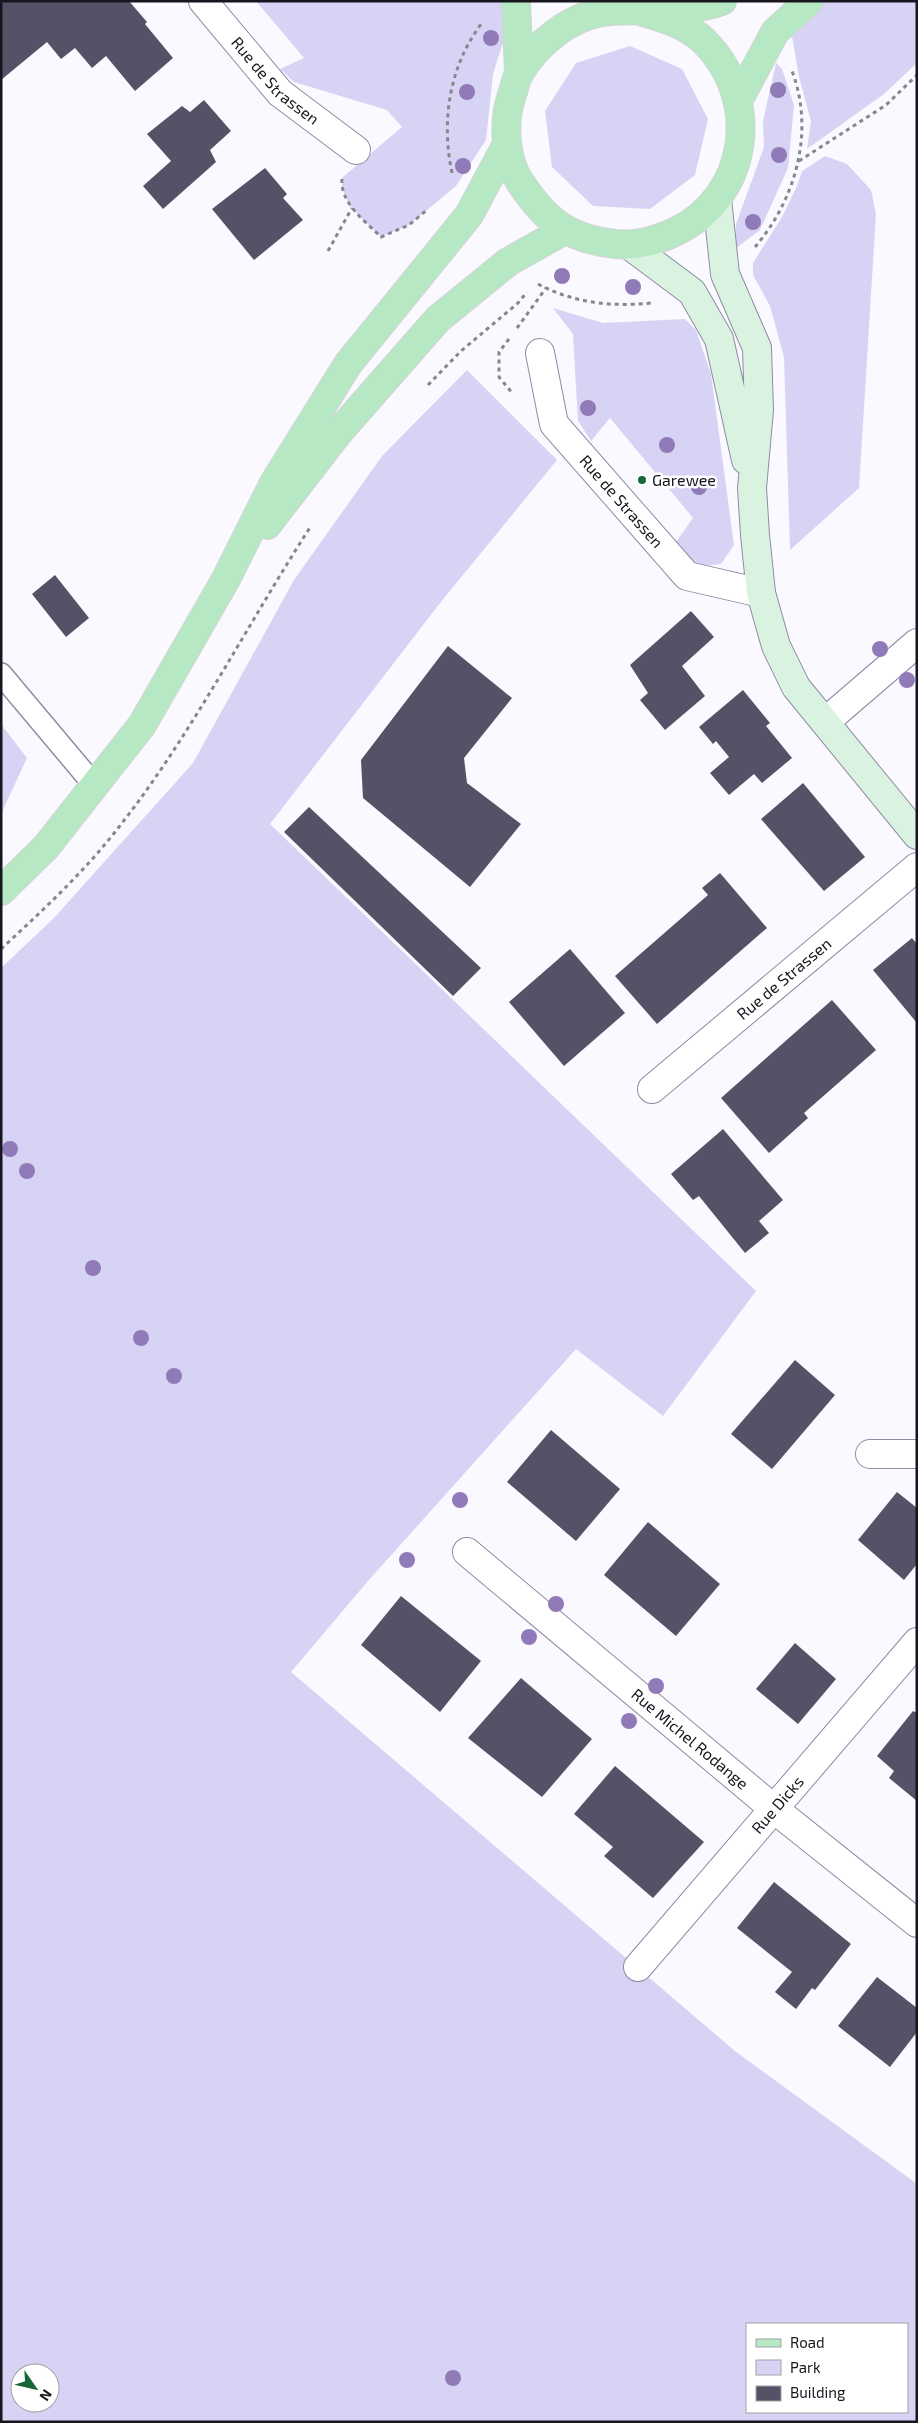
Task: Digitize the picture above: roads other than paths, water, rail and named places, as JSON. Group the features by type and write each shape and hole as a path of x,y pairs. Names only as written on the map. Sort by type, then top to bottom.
{"main road":[{"path":"516,1 519,74"},
{"path":"637,10 671,20 703,40 726,68 738,100 741,134 733,171 717,199 691,224 656,241 630,245 593,242 565,230 536,207 517,178 507,144 508,108 519,74 539,46 567,25 596,7 637,10 685,9 710,6 722,1"},
{"path":"738,100 775,32 809,1"},
{"path":"1,891 46,847 142,725 229,574 274,483 348,364 469,215 507,144"},
{"path":"717,199 725,274 757,348 759,410 752,488"},
{"path":"229,574 338,433 438,320 508,262 565,230"},
{"path":"630,245 692,292 719,339 752,488 760,593 776,646 792,679 917,835"}],"street":[{"name":"Rue de Strassen","path":"203,1 280,93 356,150"},
{"name":"Rue de Strassen","path":"540,353 554,424 687,576 760,593"},
{"path":"825,722 917,643"},
{"name":"Rue de Strassen","path":"652,1089 917,867"},
{"path":"870,1454 917,1454"},
{"name":"Rue Michel Rodange","path":"467,1552 774,1809 917,1923"},
{"name":"Rue Dicks","path":"638,1967 917,1642"}],"lane":[{"path":"1,674 95,786"}],"place":[{"name":"Garewee","path":"642,480"}]}
